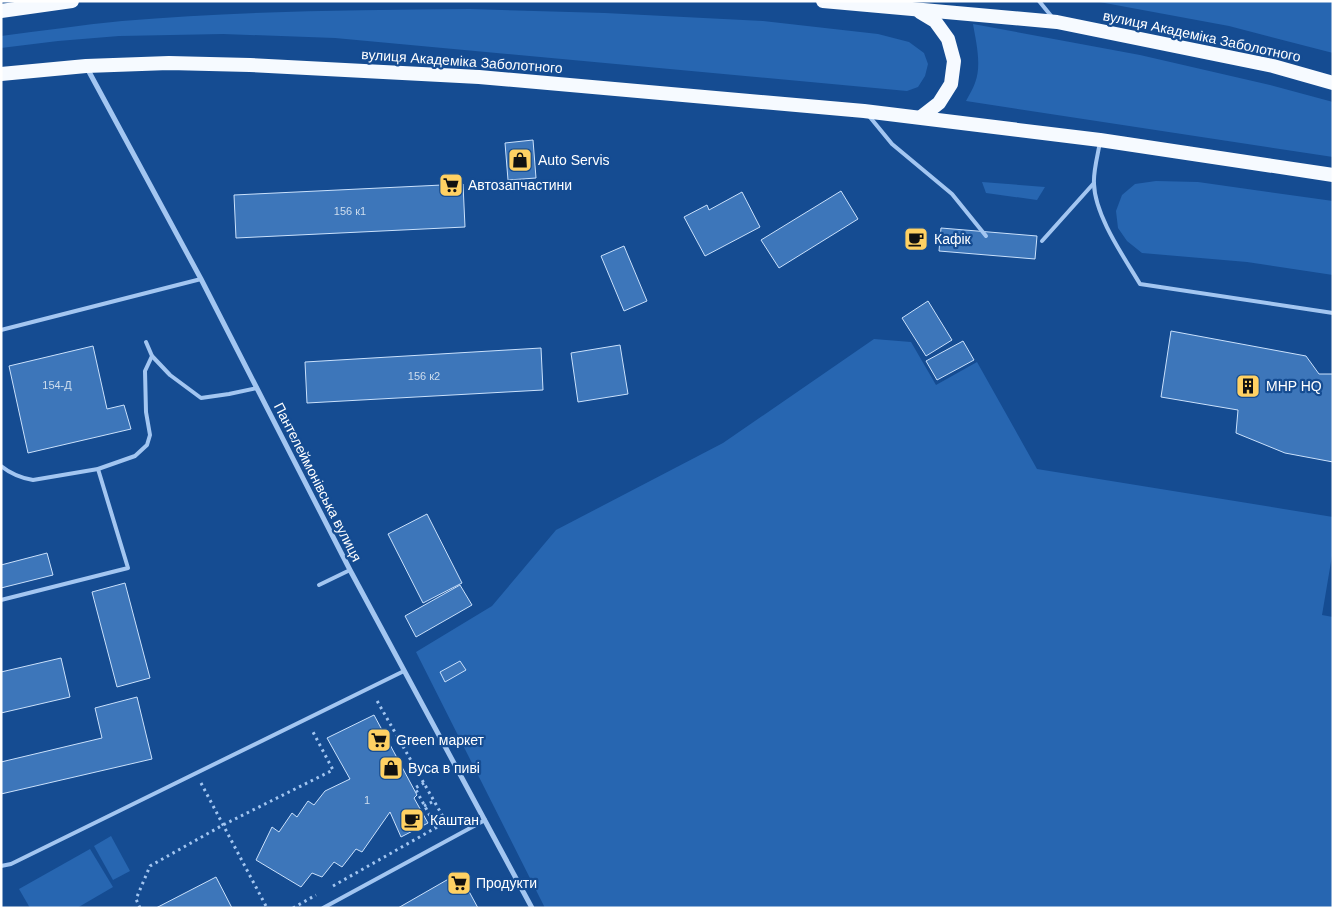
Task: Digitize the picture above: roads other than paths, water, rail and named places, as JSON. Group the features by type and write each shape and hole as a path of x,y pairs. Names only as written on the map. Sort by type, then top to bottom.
{"highway":[{"path":"1,11 72,1"},
{"name":"вулиця Академіка Заболотного","path":"823,1 1057,22 1273,66 1333,83"},
{"name":"вулиця Академіка Заболотного","path":"915,9 935,21 948,39 954,61 951,84 939,103 921,117"},
{"name":"вулиця Академіка Заболотного","path":"1,74 86,66 169,63 250,65 479,77 921,117 1100,140 1333,176"}],"street":[{"name":"Пантелеймонівська вулиця","path":"86,66 201,279 350,570 532,908"}],"lane":[{"path":"1039,1 1057,22"},
{"path":"864,111 892,144 952,194 986,236"},
{"path":"1100,140 1094,183 1099,208 1113,240 1140,284 1333,312"},
{"path":"1042,240 1094,183"},
{"path":"1,330 201,279"},
{"path":"146,342 152,356 170,376 201,398 257,388"},
{"path":"1,466 9,473 23,479 33,480 98,469 135,456 147,445 150,435 146,412 145,371 152,356"},
{"path":"1,600 128,568 98,469"},
{"path":"319,585 350,570"},
{"path":"1,866 10,864 404,671"},
{"path":"323,908 485,820"}],"place":[{"name":"Auto Servis","path":"520,160"},
{"name":"Автозапчастини","path":"451,185"},
{"name":"Кафік","path":"916,239"},
{"name":"MHP HQ","path":"1248,386"},
{"name":"Green маркет","path":"379,740"},
{"name":"Вуса в пиві","path":"391,768"},
{"name":"Каштан","path":"412,820"},
{"name":"Продукти","path":"459,883"}]}
